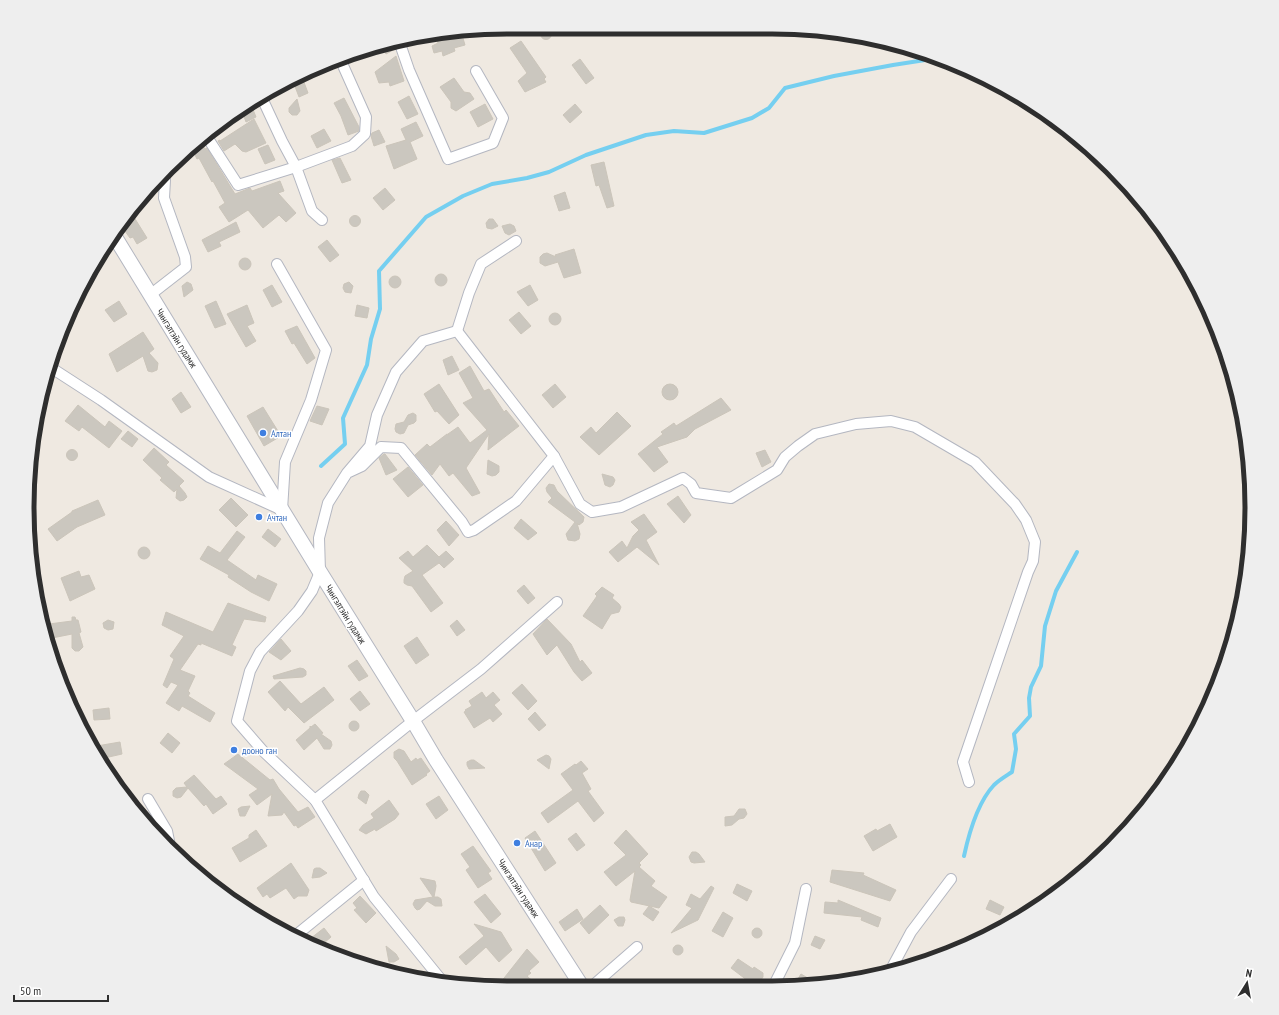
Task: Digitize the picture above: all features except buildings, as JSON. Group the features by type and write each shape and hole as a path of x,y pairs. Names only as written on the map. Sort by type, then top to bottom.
{"main road":[{"name":"Чингэлтэйн гудамж","path":"116,241 436,760 578,981"}],"street":[{"path":"401,46 411,76 448,159 493,143 503,118 476,71"},
{"path":"209,140 238,185 296,167 352,146 365,134 366,117 342,64"},
{"path":"264,102 296,167 312,211 322,220"},
{"path":"150,295 186,267 185,257 164,198 165,181"},
{"path":"457,331 469,293 481,264 516,241"},
{"path":"55,370 101,400 209,477 282,510 285,462 311,400 326,350 277,264"},
{"path":"457,331 554,456 580,504 592,512 621,507 683,478 690,484 696,493 731,498 777,470 785,457 815,434 856,424 891,421 915,427 975,462 1015,504 1026,520 1035,542 1033,561 963,762 969,782"},
{"path":"438,976 374,897 315,800 263,751 237,720 250,671 260,652 298,611 312,591 320,572 319,538 328,503 347,472 370,446 377,416 396,372 423,341 457,331"},
{"path":"347,472 362,466 381,447 401,448 462,522 468,532 474,530 516,501 554,456"},
{"path":"315,800 413,721 481,669 557,602"},
{"path":"148,799 167,831 168,837"},
{"path":"892,965 911,932 951,879"},
{"path":"299,933 364,880"},
{"path":"776,981 795,943 806,889"},
{"path":"598,981 637,947"}],"waterway":[{"path":"321,466 345,444 343,418 367,365 371,339 380,309 379,271 426,217 463,196 492,184 527,178 549,172 586,155 646,135 674,131 704,133 752,118 769,108 785,88 834,76 926,60"},
{"path":"964,856 974,819 983,800 994,785 1012,772 1016,749 1014,734 1030,716 1029,698 1031,687 1041,666 1045,626 1056,591 1077,552"}],"place":[{"name":"Алтан","path":"263,433"},
{"name":"Ачтан","path":"259,517"},
{"name":"дооно ган","path":"234,750"},
{"name":"Анар","path":"517,843"}]}
